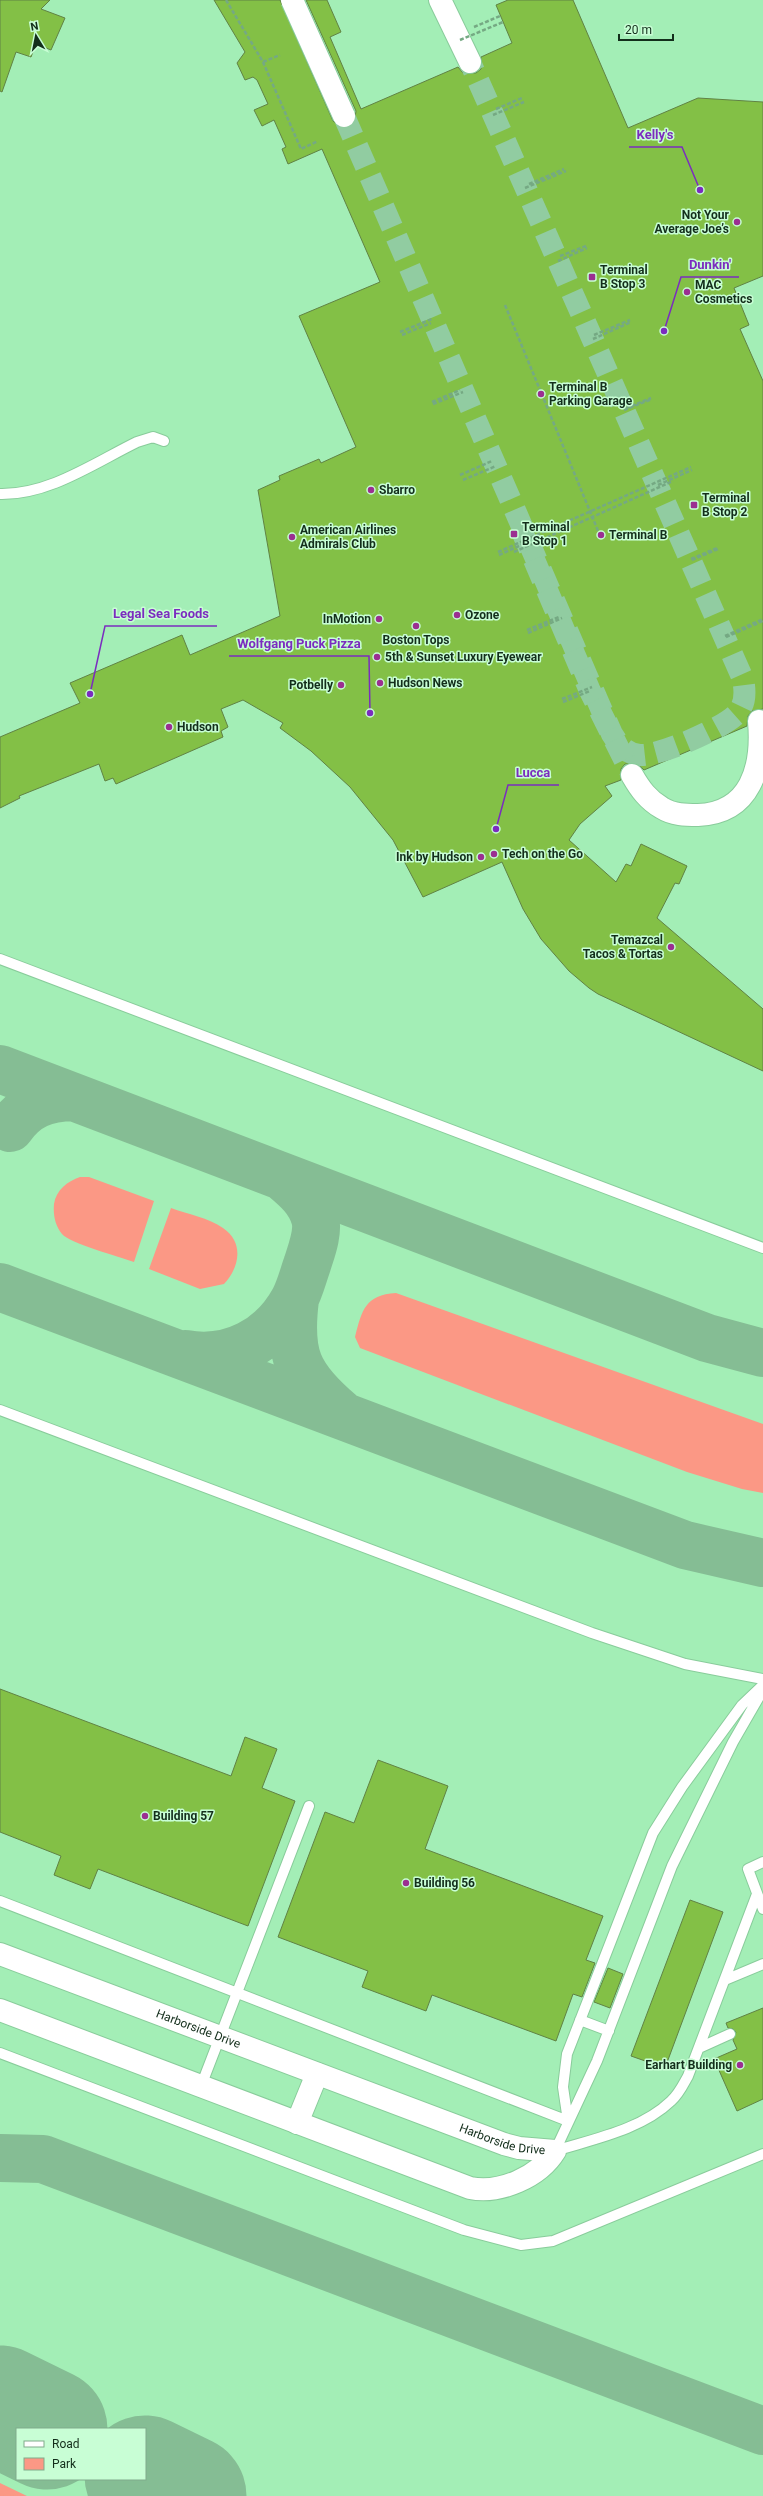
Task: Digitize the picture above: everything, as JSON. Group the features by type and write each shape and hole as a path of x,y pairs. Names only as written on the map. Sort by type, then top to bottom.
{"street":[{"path":"292,0 344,116"},
{"path":"440,0 472,61"},
{"path":"447,0 458,32"},
{"path":"632,775 651,801 669,811 688,815 721,811 744,795 759,773 763,747 759,721"},
{"name":"Harborside Drive","path":"0,1954 504,2144 519,2148 555,2151 550,2160 534,2173 505,2186 483,2190 470,2188 0,2010"},
{"path":"297,2123 317,2074"}],"lane":[{"path":"0,494 15,494 40,490 138,442 153,437 164,441"},
{"path":"0,959 763,1248"},
{"path":"0,1410 598,1636 685,1664 763,1679"},
{"path":"568,2121 563,2087 564,2070 580,2020 653,1833 682,1787 738,1711 763,1684"},
{"path":"555,2151 568,2121 587,2086 672,1866 733,1742 763,1690"},
{"path":"201,2086 309,1806"},
{"path":"763,1862 748,1869 763,1909"},
{"path":"555,2151 624,2128 658,2112 672,2101 681,2090 699,2048 757,1894"},
{"path":"0,1901 568,2121"},
{"path":"724,1980 763,1964"},
{"path":"580,2020 608,2031"},
{"path":"699,2048 730,2034"},
{"path":"0,2053 464,2230 521,2245 553,2241 763,2154"}],"path":[{"path":"226,0 263,62 301,149 318,141"},
{"path":"458,32 500,16"},
{"path":"458,32 503,22"},
{"path":"263,62 280,55"},
{"path":"496,109 522,98"},
{"path":"493,115 524,102"},
{"path":"525,188 565,170 528,184"},
{"path":"558,260 586,247 560,256"},
{"path":"505,305 601,538"},
{"path":"400,332 432,319"},
{"path":"593,339 630,321 594,335"},
{"path":"402,335 431,323"},
{"path":"433,403 462,391"},
{"path":"625,409 652,398"},
{"path":"460,475 492,462"},
{"path":"463,480 496,466"},
{"path":"528,542 498,553 590,511 691,468 658,484"},
{"path":"514,552 673,480"},
{"path":"691,559 717,549"},
{"path":"527,631 560,617"},
{"path":"726,637 763,620"},
{"path":"590,691 563,701 592,687"}],"shaded area":[{"path":"0,0 763,0 763,2496 0,2496"}],"green space":[{"path":"80,1177 89,1177 154,1201 134,1262 95,1250 67,1238 60,1231 54,1216 55,1199 63,1187"},
{"path":"171,1208 198,1216 223,1228 230,1234 237,1247 237,1255 234,1270 224,1284 200,1289 149,1269"},
{"path":"396,1293 763,1424 763,1493 742,1489 687,1472 360,1348 355,1337 360,1319 366,1306 378,1297"},
{"path":"0,2483 27,2496 0,2496"}],"building":[{"path":"0,0 50,0 41,9 65,18 51,50 36,44 31,57 16,52 2,92 0,91"},
{"name":"Terminal B","path":"214,0 280,0 333,121 342,128 354,124 356,111 306,0 327,0 341,32 330,37 361,109 458,67 463,73 476,73 481,69 481,57 512,43 496,5 508,0 573,0 628,128 698,98 763,102 763,276 734,288 749,325 740,329 763,381 763,709 752,711 748,716 747,726 644,770 638,764 625,764 621,769 621,780 605,786 612,796 580,824 569,840 616,882 626,864 631,866 641,844 687,866 679,884 675,883 657,918 763,1009 763,1071 598,994 589,988 569,971 541,939 523,909 502,862 423,897 393,840 350,787 311,751 280,728 283,723 243,700 221,709 228,727 221,731 223,737 116,784 113,778 105,781 99,764 19,796 20,798 0,808 0,737 80,703 70,683 182,635 190,655 280,616 258,490 280,480 279,476 319,459 321,463 356,447 299,316 380,282 322,149 288,164 282,149 286,147 274,120 262,126 254,110 268,104 257,80 253,77 245,80 237,63 245,52"},
{"name":"Building 57","path":"0,1689 231,1776 245,1737 277,1749 262,1788 295,1801 248,1926 98,1869 90,1889 54,1875 61,1856 0,1832"},
{"name":"Building 56","path":"378,1760 448,1786 425,1849 603,1916 586,1960 595,1963 582,1997 573,1994 556,2041 432,1995 426,2011 362,1987 368,1971 278,1937 325,1812 354,1823"},
{"path":"690,1900 723,1912 665,2068 631,2056"},
{"path":"608,1968 623,1974 610,2008 594,2002"},
{"name":"Earhart Building","path":"763,2008 763,2099 737,2111 714,2059 737,2049 733,2040 736,2032 733,2029 728,2028 726,2023"}],"taxiway":[{"path":"0,1069 707,1338 763,1353"},
{"path":"10,1128 16,1120 37,1104 54,1099 73,1097"},
{"path":"185,1354 202,1356 218,1355 234,1351 248,1345 262,1337 274,1326 285,1314 294,1300 300,1287 312,1248 316,1224 313,1212 306,1200 284,1178"},
{"path":"0,1287 685,1545 763,1563"},
{"path":"295,1299 293,1335 299,1363 305,1375 314,1387 325,1400 340,1413"},
{"path":"0,2158 43,2159 763,2431"}],"runway":[{"path":"0,2406 45,2428"},
{"path":"146,2476 186,2496"}],"tunnel":[{"path":"344,116 612,734 623,748 631,753 640,755 649,754 676,746 708,732 733,717 743,704 743,679 470,62"},
{"path":"521,529 590,691 632,775"}],"place":[{"name":"Kelly's","path":"700,190"},
{"name":"Not Your Average Joe’s","path":"737,222"},
{"name":"Terminal B Stop 3","path":"592,277"},
{"name":"MAC Cosmetics","path":"687,292"},
{"name":"Dunkin'","path":"664,331"},
{"name":"Terminal B Parking Garage","path":"541,394"},
{"name":"Sbarro","path":"371,490"},
{"name":"Terminal B Stop 2","path":"694,505"},
{"name":"Terminal B Stop 1","path":"514,534"},
{"name":"Terminal B","path":"601,535"},
{"name":"American Airlines Admirals Club","path":"292,537"},
{"name":"Ozone","path":"457,615"},
{"name":"InMotion","path":"379,619"},
{"name":"Boston Tops","path":"416,626"},
{"name":"5th & Sunset Luxury Eyewear","path":"377,657"},
{"name":"Hudson News","path":"380,683"},
{"name":"Potbelly","path":"341,685"},
{"name":"Legal Sea Foods","path":"90,694"},
{"name":"Wolfgang Puck Pizza","path":"370,713"},
{"name":"Hudson","path":"169,727"},
{"name":"Lucca","path":"496,829"},
{"name":"Tech on the Go","path":"494,854"},
{"name":"Ink by Hudson","path":"481,857"},
{"name":"Temazcal Tacos & Tortas","path":"671,947"},
{"name":"Building 57","path":"145,1816"},
{"name":"Building 56","path":"406,1883"},
{"name":"Earhart Building","path":"740,2065"}]}
